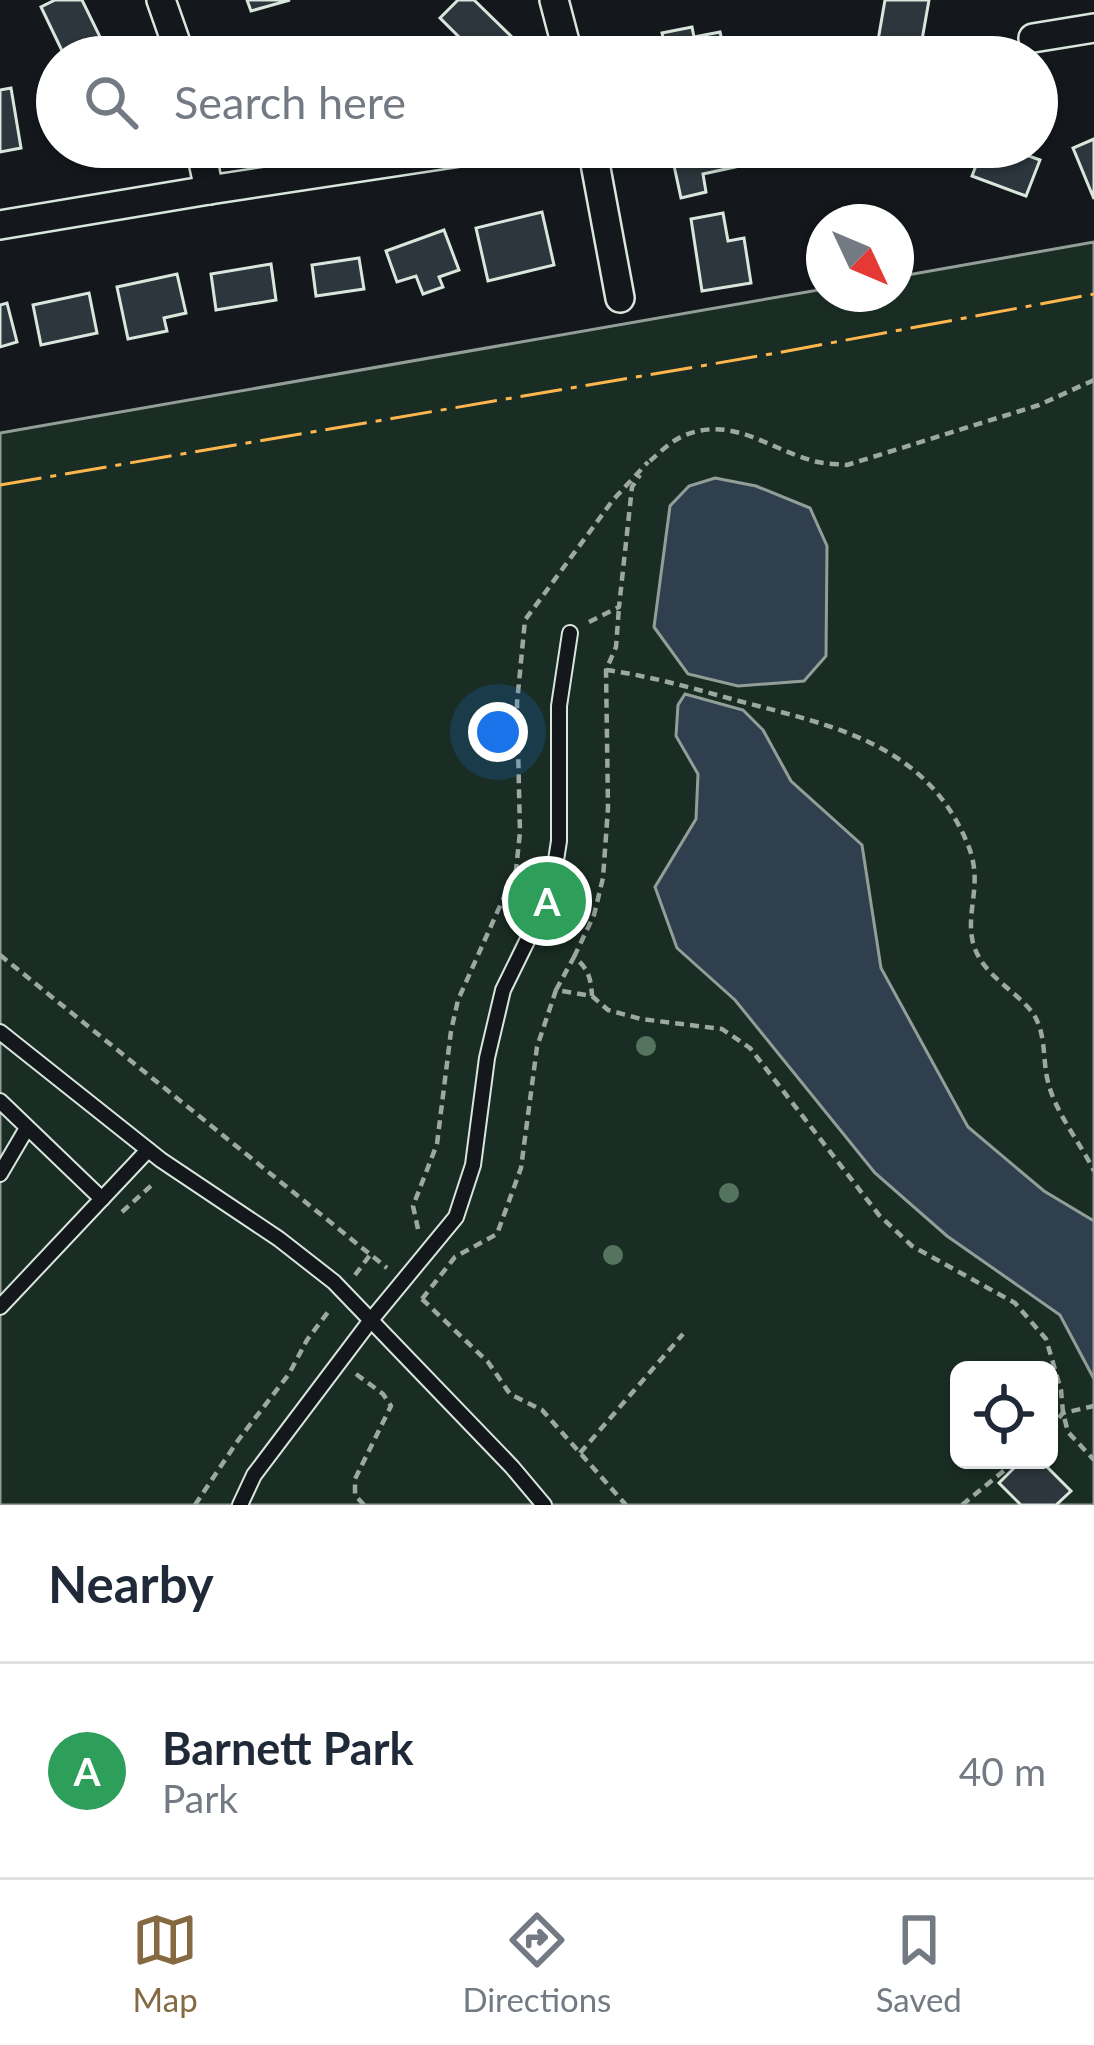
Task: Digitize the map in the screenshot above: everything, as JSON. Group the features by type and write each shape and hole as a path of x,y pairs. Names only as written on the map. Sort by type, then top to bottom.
{"street":[{"path":"161,0 174,36"},
{"path":"554,0 563,36"},
{"path":"1046,36 1094,28"},
{"path":"204,168 209,190"},
{"path":"0,225 355,168"},
{"path":"596,168 620,298"}],"lane":[{"path":"240,1505 254,1475 339,1362 457,1217 473,1166 487,1058 503,990 551,892 560,823 559,706 570,632"},
{"path":"0,1032 148,1150 279,1239 343,1291 544,1505"},
{"path":"0,1101 102,1199"},
{"path":"0,1174 27,1128"},
{"path":"0,1307 148,1150"}],"path":[{"path":"417,1240 413,1206 437,1144 458,1000 516,870 520,832 517,703 525,620 613,500 648,462 679,438 712,429 739,431 820,463 847,465 1039,405 1094,380"},
{"path":"422,1299 455,1257 497,1234 521,1168 537,1047 556,990 594,915 603,878 608,808 606,670 616,647 632,487 648,462"},
{"path":"570,632 619,607"},
{"path":"606,670 650,677 842,730 886,749 936,789 969,845 977,874 972,940 982,964 1033,1013 1042,1033 1047,1080 1055,1101 1094,1171"},
{"path":"0,955 403,1282 488,1361 510,1394 542,1410 626,1505"},
{"path":"574,957 585,966 592,996"},
{"path":"556,990 592,996 608,1010 641,1019 722,1029 750,1048 879,1215 911,1246 1015,1303 1036,1327 1046,1339 1068,1432 1094,1460"},
{"path":"195,1505 370,1255"},
{"path":"580,1453 683,1334"},
{"path":"339,1362 383,1394 391,1406 355,1479 355,1495 364,1505"},
{"path":"1058,1419 1063,1413 1094,1406"},
{"path":"962,1505 1006,1469"}],"green space":[{"path":"1094,242 1094,1505 0,1505 0,433 806,292 806,312 914,312 914,274"}],"water":[{"path":"715,478 756,486 810,508 827,546 826,656 804,681 738,686 688,674 654,627 670,506 689,486"},
{"path":"685,694 743,710 763,730 791,781 862,845 881,968 968,1127 1044,1191 1094,1221 1094,1379 1060,1315 947,1236 875,1173 735,1000 677,948 655,887 696,819 698,774 676,736 678,705"}],"building":[{"path":"55,0 82,0 100,36 55,36 41,7"},
{"path":"247,0 290,0 251,11"},
{"path":"458,0 474,0 511,36 458,36 440,18"},
{"path":"885,0 929,0 923,36 879,36"},
{"path":"692,27 694,36 663,36"},
{"path":"11,88 21,148 0,152 0,90"},
{"path":"1094,139 1094,199 1073,148"},
{"path":"675,168 730,168 703,174 706,192 681,198"},
{"path":"975,168 1037,168 1026,196 972,176"},
{"path":"542,212 554,265 488,281 476,228"},
{"path":"723,213 728,241 744,238 751,283 702,291 691,219"},
{"path":"444,230 459,270 439,277 443,287 423,294 416,276 397,282 386,251"},
{"path":"359,258 364,289 316,296 312,265"},
{"path":"271,264 276,300 216,310 211,274"},
{"path":"177,274 186,313 164,318 167,331 128,339 117,287"},
{"path":"89,293 97,333 41,345 33,305"},
{"path":"7,303 17,342 0,347 0,305"},
{"path":"1013,1469 1049,1469 1071,1491 1056,1505 1021,1505 999,1483"}],"power":[{"path":"0,485 1094,294"}],"place":[{"name":"Barnett Park","path":"547,901"}]}
